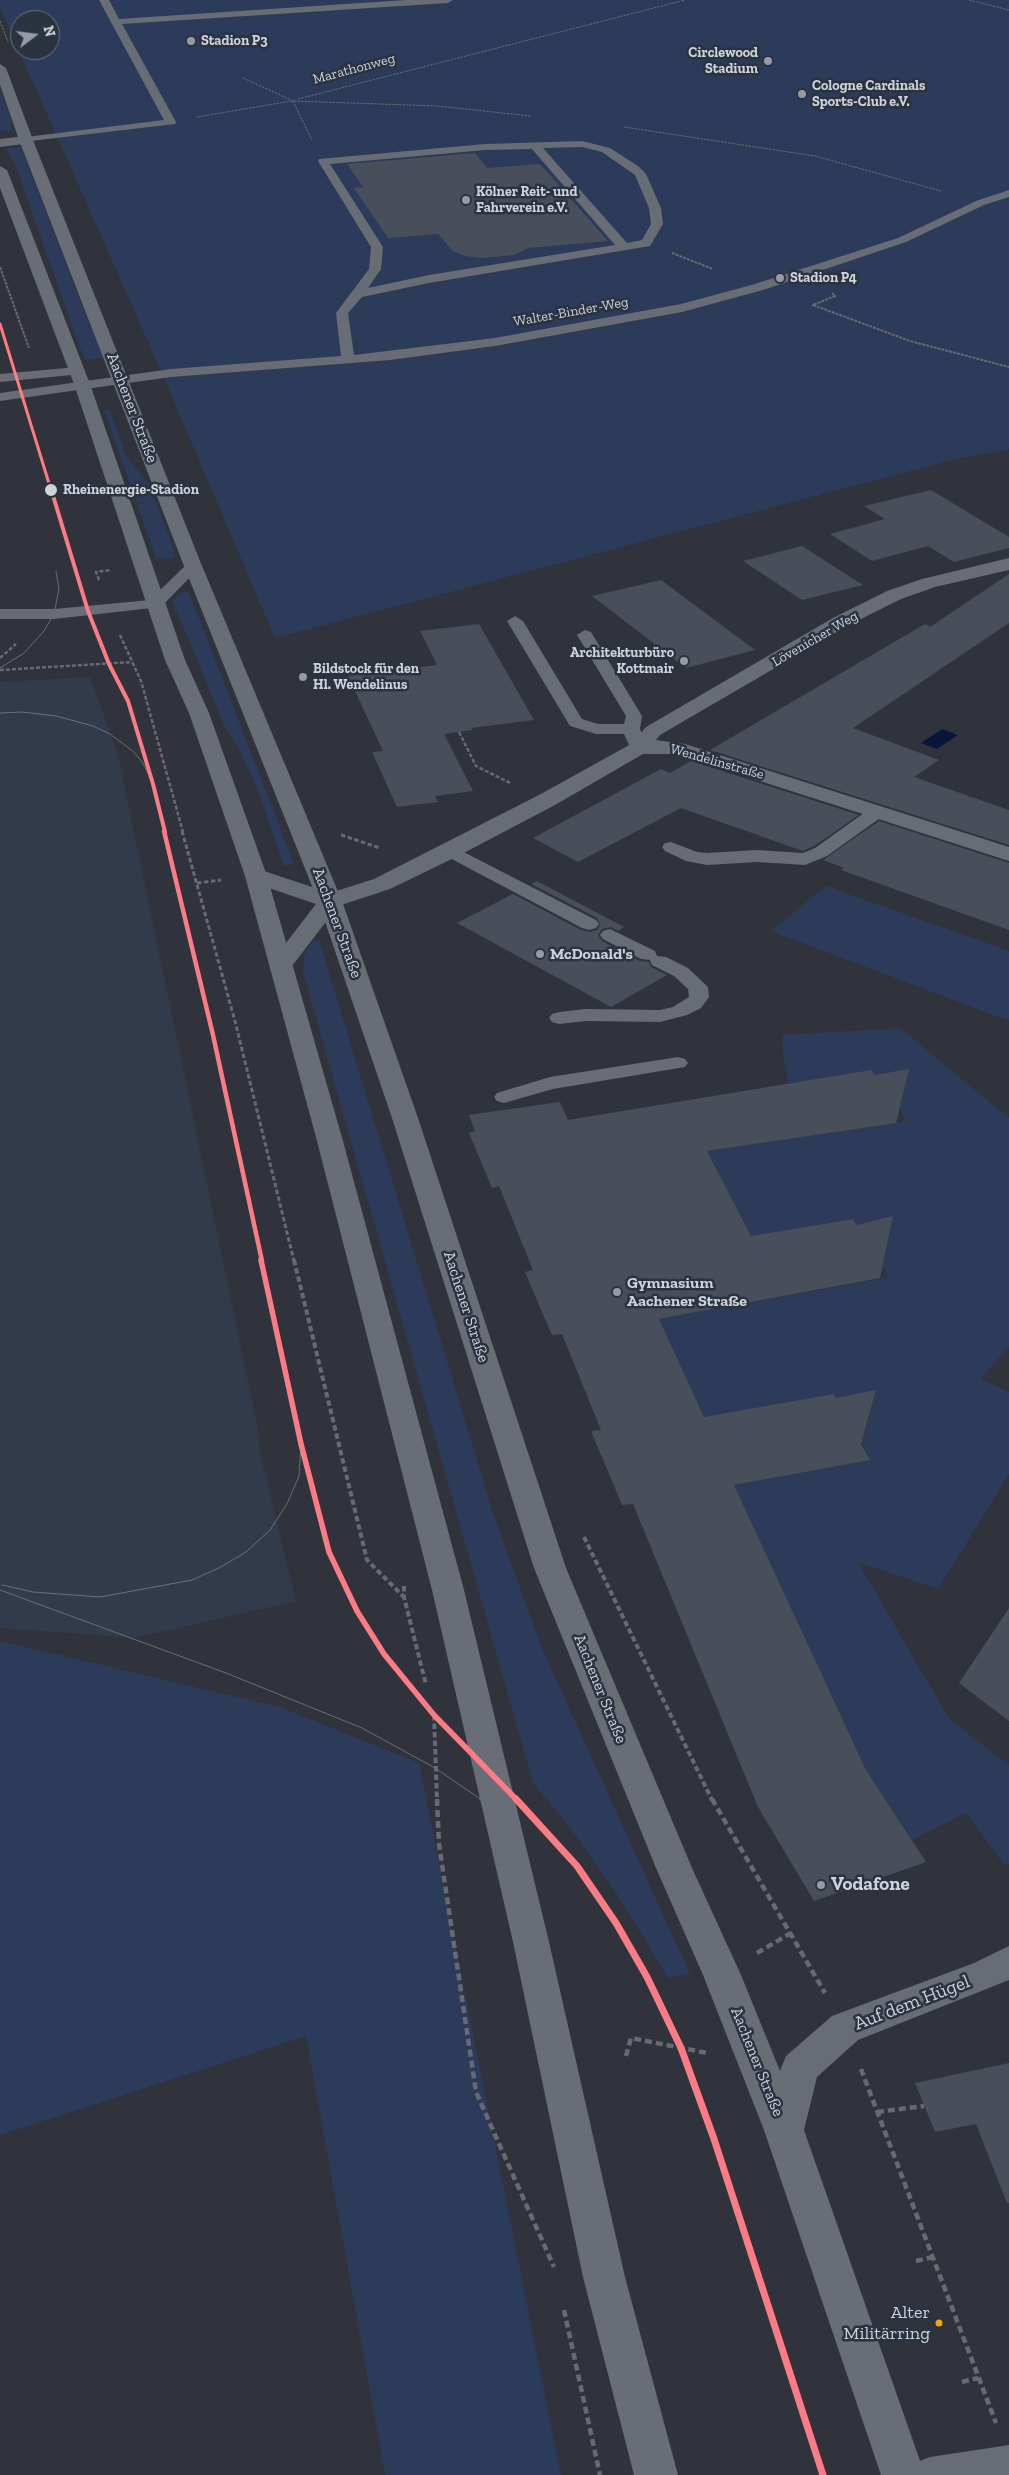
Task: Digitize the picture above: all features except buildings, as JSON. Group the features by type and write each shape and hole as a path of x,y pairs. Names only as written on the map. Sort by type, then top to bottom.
{"main road":[{"name":"Aachener Straße","path":"0,68 26,140 193,566 330,901 405,1118 550,1568 674,1868 722,1974 784,2130 903,2475"},
{"path":"0,170 80,377 155,604 175,660 199,713 256,876 330,1142 448,1590 533,1952 604,2277 656,2475"}],"street":[{"path":"0,144 26,140"},
{"name":"Lövenicher Weg","path":"634,739 653,730 840,622 894,595 929,583 1009,564"},
{"name":"Wendelinstraße","path":"330,901 382,884 547,800 634,739 658,746 678,748 1009,854"},
{"path":"256,876 330,901 281,965"},
{"name":"Auf dem Hügel","path":"784,2130 800,2068 845,2028 987,1974 1009,1962"}],"lane":[{"path":"26,140 172,122 104,0"},
{"path":"115,22 448,0"},
{"path":"348,359 342,313 375,269 377,247 323,160 485,147 568,143 596,146 623,159 640,174 655,208 657,224 646,243 428,280 358,294"},
{"path":"534,145 624,247"},
{"name":"Walter-Binder-Weg","path":"80,377 121,379 348,359 496,342 682,308 759,287 902,240 980,203 1009,193"},
{"path":"374,265 428,280"},
{"path":"0,378 80,377"},
{"path":"0,396 80,377"},
{"path":"0,620 19,616 155,604 193,566"},
{"path":"0,614 19,616"},
{"path":"515,621 576,722 634,739 634,716 585,635"},
{"path":"670,847 693,857 707,859 757,856 805,859 821,852 877,812"},
{"path":"450,851 589,924"},
{"path":"559,1018 586,1015 660,1016 680,1011 694,1004 699,997 698,987 681,972 610,935"},
{"path":"504,1096 550,1083 678,1063"},
{"path":"930,2475 1009,2463"}],"path":[{"name":"Marathonweg","path":"172,122 293,101 432,63 685,0"},
{"path":"970,0 1009,10"},
{"path":"243,78 293,101 323,160"},
{"path":"815,156 895,176 980,203"},
{"path":"646,243 759,287"},
{"path":"0,267 29,350"},
{"path":"788,278 826,288 835,296 812,305 910,341 1009,367"},
{"path":"0,670 132,662 141,681 235,1021 367,1560 404,1598"},
{"path":"459,732 476,766 514,784"},
{"path":"581,1530 596,1565 717,1809 845,2028 999,2430"},
{"path":"404,1580 404,1598 427,1688"},
{"path":"432,1706 434,1715 439,1844 476,2092 554,2267 556,2277"},
{"path":"877,2112 924,2106"},
{"path":"916,2261 933,2257"},
{"path":"563,2305 600,2475"},
{"path":"962,2382 978,2378"}],"shaded area":[{"path":"0,0 1009,0 1009,449 952,460 275,638 157,362 23,60 60,60 60,10 10,10 10,31 0,8"},
{"path":"0,90 12,122 12,131 0,131"},
{"path":"21,147 104,358 85,360 78,343 16,167 6,148"},
{"path":"104,410 110,411 126,456 148,483 173,547 174,555 172,559 156,558"},
{"path":"183,592 189,592 294,864 284,866 261,799 241,752 224,725 172,600"},
{"path":"90,677 118,755 257,1425 261,1457 296,1601 135,1638 0,1628 0,682"},
{"path":"942,729 958,735 937,749 921,743"},
{"path":"826,886 1009,951 1009,1021 771,931"},
{"path":"319,940 494,1516 541,1646 690,1974 668,1978 617,1894 571,1829 533,1783 303,972 304,956 311,941"},
{"path":"900,1028 1009,1118 1009,1347 980,1379 1009,1392 1009,1474 938,1589 858,1562 949,1719 1009,1765 1009,1864 1004,1865 966,1812 912,1840 866,1770 734,1485 870,1459 858,1438 864,1436 874,1397 836,1398 833,1394 704,1417 659,1319 889,1277 879,1258 885,1256 891,1225 873,1221 857,1225 852,1219 751,1236 707,1151 906,1121 897,1104 901,1103 907,1075 875,1075 871,1070 789,1084 783,1055 782,1035"},
{"path":"0,1641 280,1707 419,1763 561,2475 385,2475 306,2036 0,2135"}],"tram line":[{"path":"0,668 24,653 44,631 54,614 59,589 56,571"},
{"path":"0,713 22,712 56,716 93,726 110,734 134,752 143,763 153,784"},
{"path":"2,1585 33,1592 100,1597 192,1580 219,1568 246,1552 270,1530 287,1504 299,1476 301,1444"},
{"path":"0,1590 226,1673 362,1728 435,1768 482,1800 480,1799"}],"transit line":[{"path":"0,324 88,611 109,664 128,701 153,784 213,1035 301,1444 329,1552 357,1611 384,1654 434,1715 532,1815 577,1866 616,1923 647,1977 681,2048 714,2139 823,2475"}],"place":[{"name":"Stadion P3","path":"191,41"},
{"name":"Circlewood Stadium","path":"768,61"},
{"name":"Cologne Cardinals Sports-Club e.V.","path":"802,94"},
{"name":"Kölner Reit- und Fahrverein e.V.","path":"466,200"},
{"name":"Stadion P4","path":"780,278"},
{"name":"Rheinenergie-Stadion","path":"51,490"},
{"name":"Architekturbüro Kottmair","path":"684,661"},
{"name":"Bildstock für den Hl. Wendelinus","path":"303,677"},
{"name":"McDonald's","path":"540,954"},
{"name":"Gymnasium Aachener Straße","path":"617,1292"},
{"name":"Vodafone","path":"821,1885"},
{"name":"Alter Militärring","path":"939,2323"}]}
